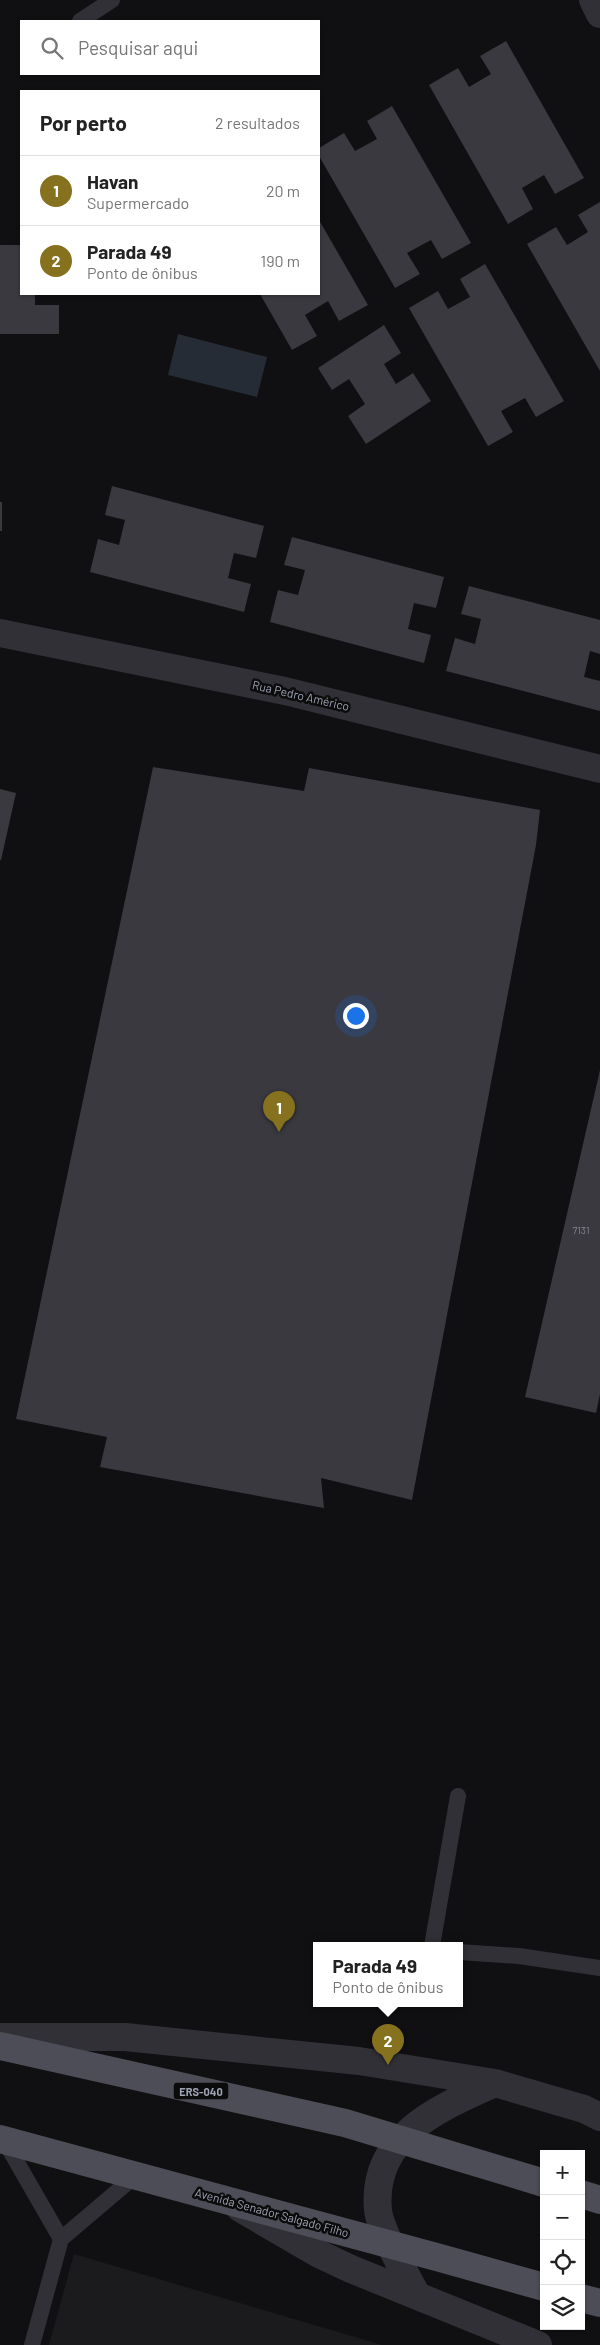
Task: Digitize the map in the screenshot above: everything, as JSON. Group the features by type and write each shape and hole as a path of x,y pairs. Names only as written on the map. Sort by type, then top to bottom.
{"main road":[{"name":"ERS-040","path":"0,2046 345,2123 540,2181"},
{"name":"Avenida Senador Salgado Filho","path":"2,2140 540,2286"},
{"path":"584,2195 600,2200"},
{"path":"585,2299 600,2303"}],"street":[{"path":"593,0 600,14"},
{"name":"Rua Pedro Américo","path":"0,633 285,690 600,769"},
{"path":"0,2037 124,2037 359,2061 495,2083 584,2109 600,2117"},
{"path":"416,2294 390,2244 378,2211 380,2183 386,2158 400,2138 437,2109 495,2083"},
{"path":"228,2200 317,2252 352,2269 416,2294 443,2308 538,2345"}],"lane":[{"path":"82,20 112,0"},
{"path":"433,1942 458,1796"},
{"path":"463,1952 518,1956 600,1968"},
{"path":"2,2140 61,2239"},
{"path":"32,2345 61,2239 134,2176"}],"shaded area":[{"path":"178,334 267,357 257,397 168,375"},
{"path":"74,2254 382,2345 49,2345"}],"building":[{"path":"506,41 584,178 555,194 544,175 522,188 533,209 508,224 429,85 458,68 469,87 491,74 480,56"},
{"path":"392,106 471,243 442,259 431,240 407,253 420,274 395,288 320,158 320,147 344,133 355,151 377,139 367,121"},
{"path":"600,202 600,371 527,244 556,227 567,245 588,232 578,215"},
{"path":"320,222 368,305 339,321 328,301 305,315 317,336 292,350 261,295 320,295"},
{"path":"0,245 20,245 20,295 35,295 35,305 59,305 59,334 0,334"},
{"path":"485,264 564,401 536,417 525,398 501,411 513,432 488,446 409,308 438,291 448,309 470,297 460,279"},
{"path":"384,325 401,353 384,364 396,384 413,373 431,401 366,444 348,416 365,404 349,379 332,390 318,368"},
{"path":"112,486 264,526 256,558 234,553 228,578 251,584 244,612 90,572 98,539 119,545 125,520 105,515"},
{"path":"0,502 2,502 2,531 0,531"},
{"path":"292,537 444,577 436,608 414,603 408,629 431,635 424,663 270,622 278,590 298,595 305,570 284,565"},
{"path":"469,586 600,620 600,654 590,651 584,677 600,681 600,711 446,671 455,638 475,644 481,619 461,614"},
{"path":"153,767 304,791 309,768 540,810 536,845 412,1500 321,1478 324,1508 100,1467 107,1437 16,1419"},
{"path":"0,789 16,793 1,860 0,860"},
{"path":"600,1070 600,1394 596,1413 525,1397"}],"place":[{"name":"Havan","path":"279,1132"},
{"name":"Parada 49","path":"388,2065"}]}
